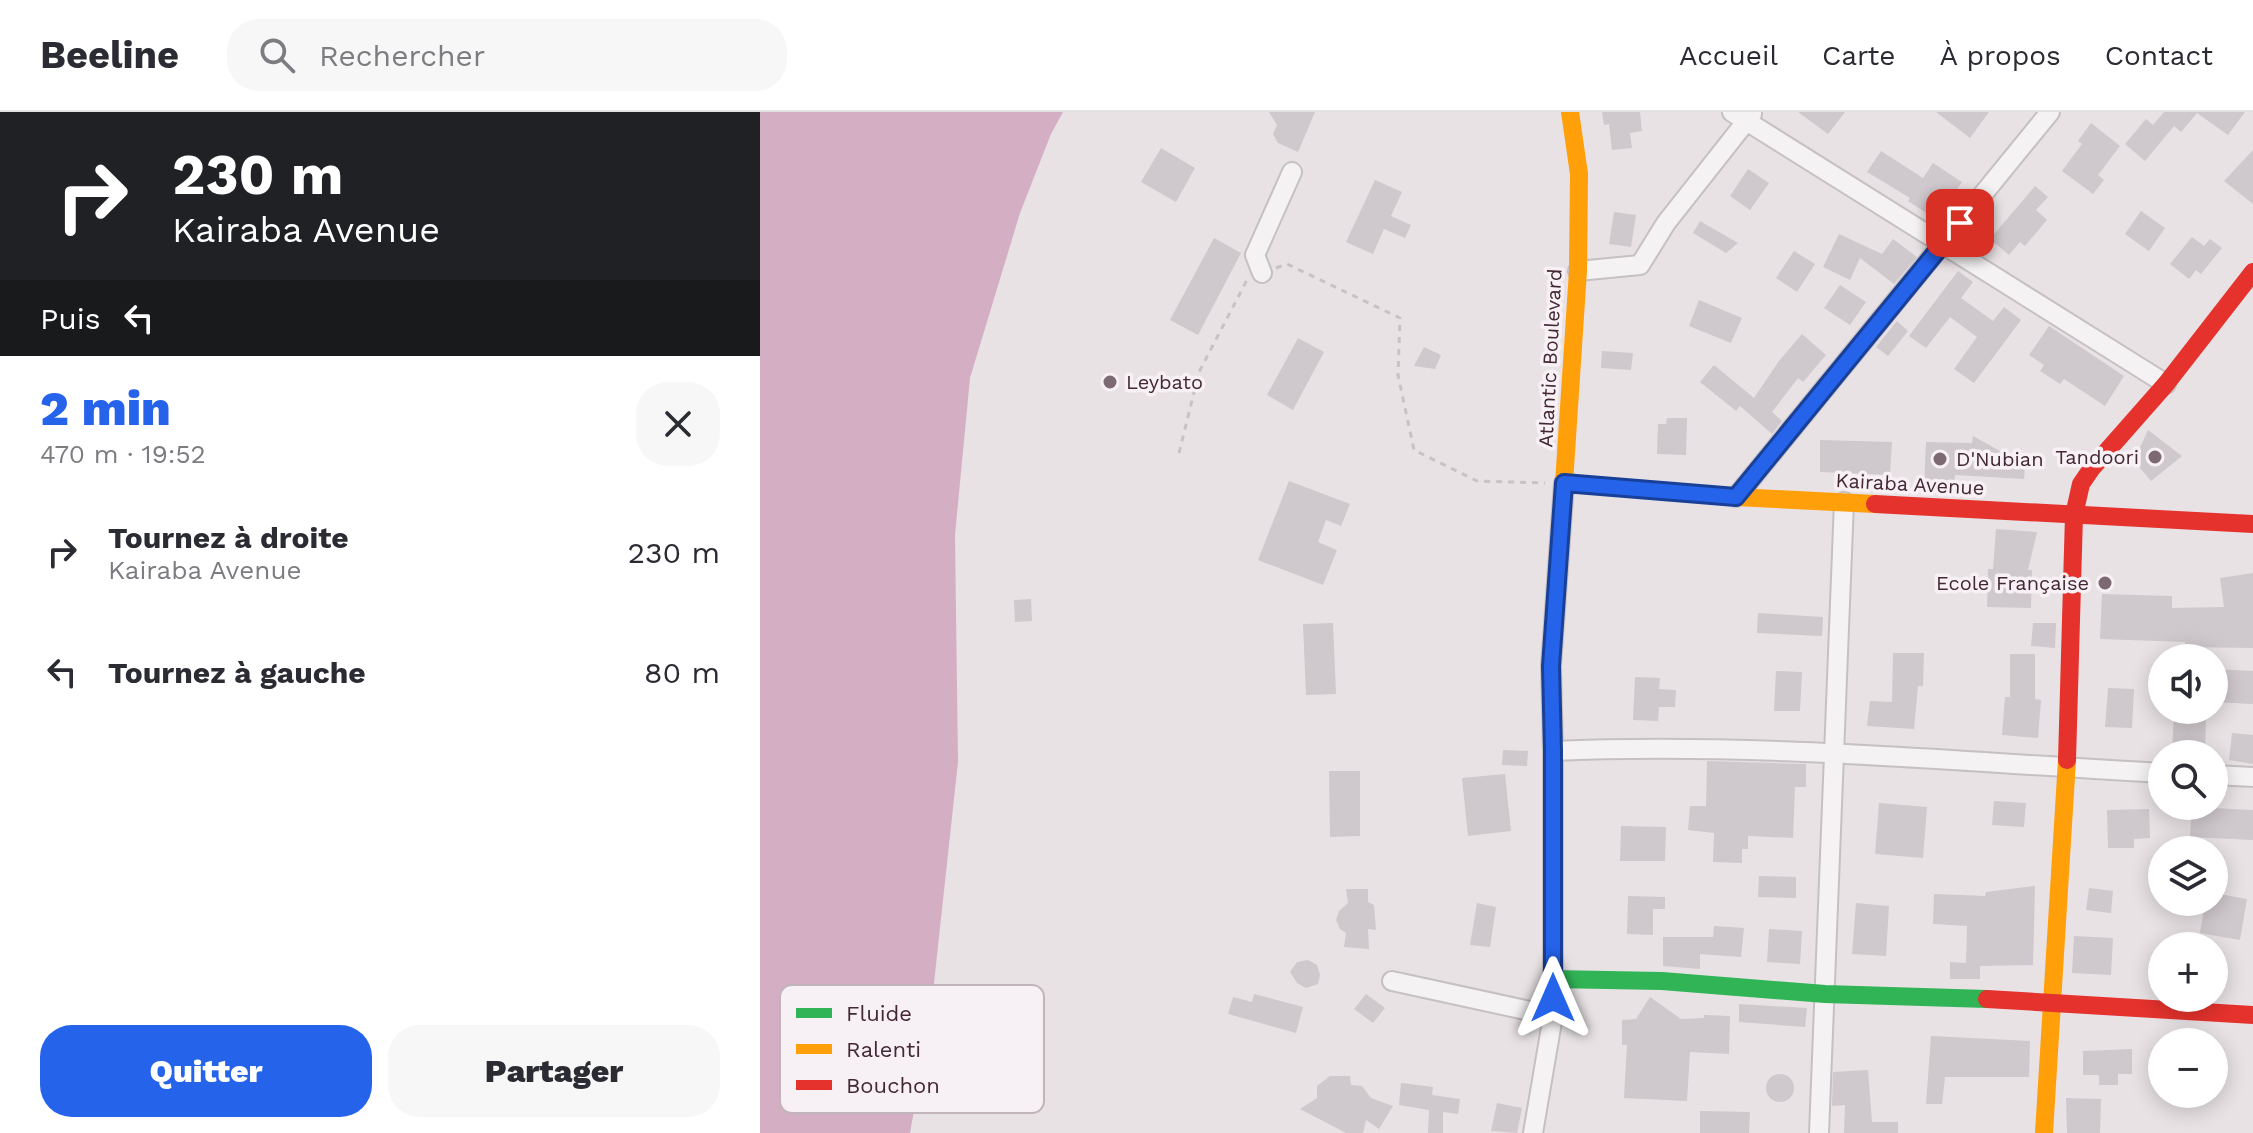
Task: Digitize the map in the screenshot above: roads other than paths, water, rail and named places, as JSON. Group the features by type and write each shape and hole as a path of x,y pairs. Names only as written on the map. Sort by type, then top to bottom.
{"street":[{"name":"Atlantic Boulevard","path":"1533,1133 1553,1016 1551,666 1578,271 1579,174 1570,112"},
{"path":"1736,497 2050,112"},
{"path":"1578,271 1640,265 1666,223 1745,115 1942,245 2166,384"},
{"path":"1262,273 1255,255 1292,172"},
{"path":"2044,1133 2067,768 2074,515 2081,484 2166,384 2253,272"},
{"name":"Kairaba Avenue","path":"1564,483 1736,497 2253,524"},
{"path":"1819,1133 1844,502"},
{"path":"1553,751 1616,748 1834,752 2148,772"},
{"path":"2228,776 2253,777"},
{"path":"1552,979 1662,981 1825,994 2053,1001 2253,1015"},
{"path":"1392,981 1553,1016"}],"place":[{"name":"Leybato","path":"1110,382"},
{"name":"Tandoori","path":"2155,457"},
{"name":"D'Nubian","path":"1940,459"},
{"name":"Ecole Française","path":"2105,583"}]}
